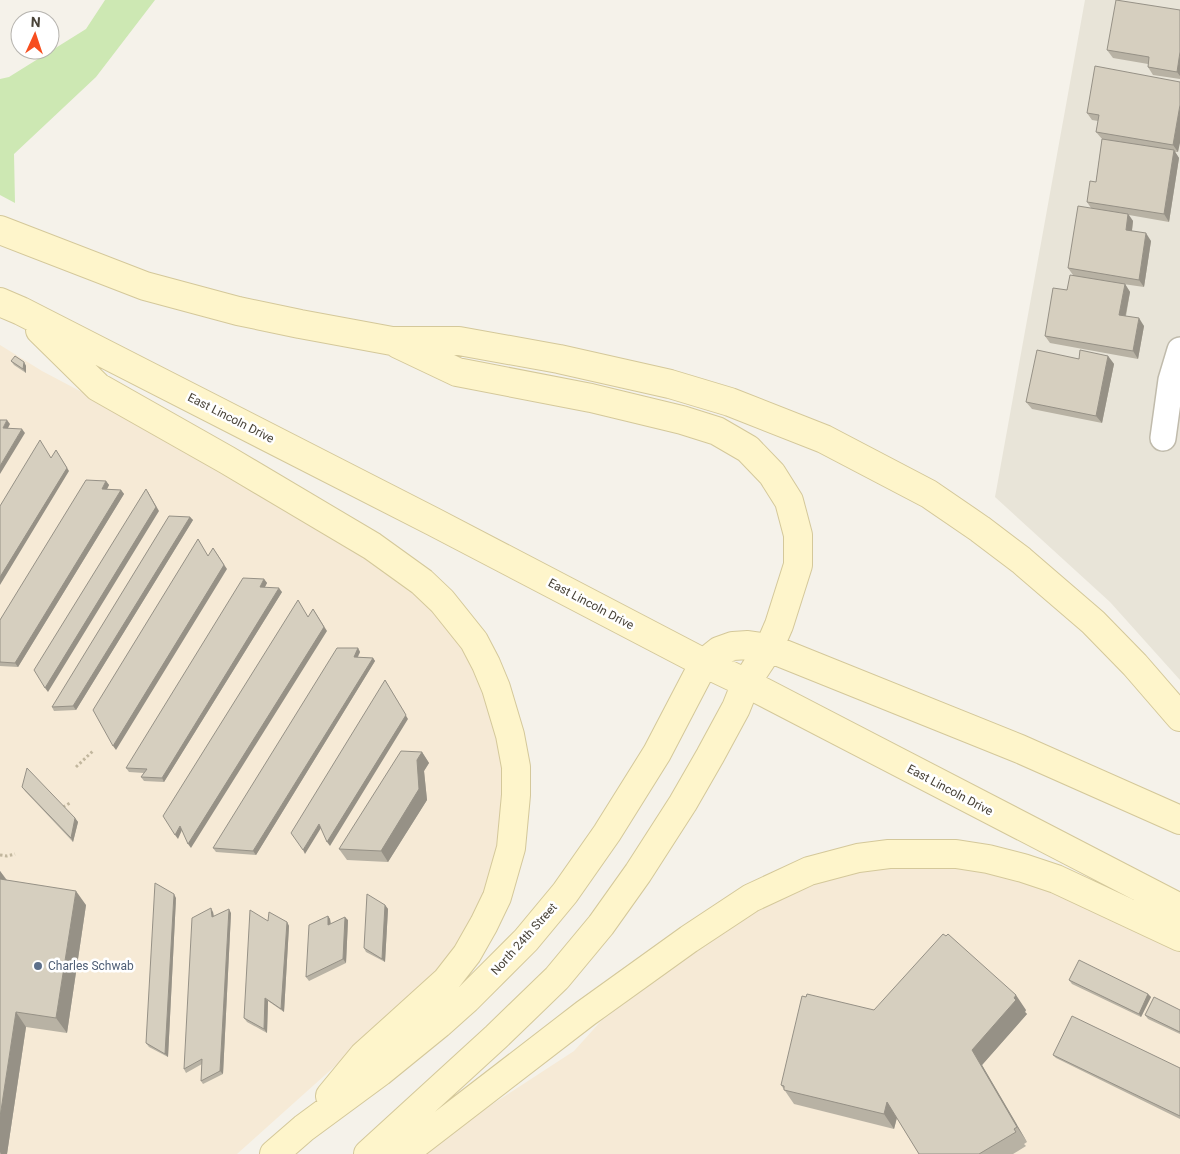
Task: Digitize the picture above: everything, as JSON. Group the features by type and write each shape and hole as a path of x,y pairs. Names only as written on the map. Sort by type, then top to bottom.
{"main road":[{"path":"0,230 84,264 146,286 238,311 291,323 392,341 459,341 559,359 670,384 730,402 824,439 928,494 980,529 1021,560 1093,622 1135,665 1180,717"},
{"path":"11,307 98,386 228,460 372,546 422,582 442,600 474,641 496,688 512,743 516,767 516,795 511,848 497,897 467,954 446,981 363,1056 304,1128"},
{"name":"East Lincoln Drive","path":"11,307 443,526 704,663 1180,908"},
{"path":"368,1154 489,1044 543,991 601,925 638,873 683,803 736,708 746,683 768,648 779,625 798,565 798,535 789,501 772,474 748,449 717,431 682,420 591,398 457,372 392,341"},
{"path":"704,663 719,651 733,646 748,645 768,648 1020,749 1180,820"},
{"name":"North 24th Street","path":"274,1154 304,1128 380,1072 439,1024 526,940 565,893 607,833 657,753 704,663"},
{"path":"403,1154 586,1013 690,939 752,898 809,871 858,858 889,854 956,854 988,858 1056,879 1180,937"}],"street":[{"path":"1163,438 1171,380 1180,350"}],"path":[{"path":"76,767 94,750"},
{"path":"63,807 70,802"},
{"path":"0,855 15,854"}],"shaded area":[{"path":"1085,0 1180,0 1180,680 1110,602 995,497"},
{"path":"0,345 42,371 186,447 417,588 462,641 487,686 504,753 506,815 492,880 466,937 431,980 237,1154 0,1154"},
{"path":"917,862 992,868 1071,895 1180,948 1180,1154 416,1154 574,1051 601,1021 743,916 831,877"}],"green space":[{"path":"105,0 155,0 96,77 14,154 15,203 0,195 0,79 9,77 36,60 60,60 60,45 86,29"}],"building":[{"path":"1116,0 1180,10 1180,52 1177,72 1148,67 1149,57 1107,50"},
{"path":"1095,66 1180,82 1180,105 1173,145 1096,132 1099,115 1087,113"},
{"path":"1102,139 1174,150 1164,214 1087,202 1090,181 1096,182"},
{"path":"1078,206 1128,214 1126,230 1146,233 1139,280 1068,268"},
{"path":"1070,275 1125,284 1119,315 1139,318 1133,351 1045,336 1053,288 1067,290"},
{"path":"1037,350 1079,359 1080,350 1108,356 1096,416 1026,402"},
{"path":"15,356 24,362 23,369 11,361"},
{"path":"0,420 7,420 3,428 22,429 0,466"},
{"path":"40,440 51,458 56,450 67,468 0,577 0,506"},
{"path":"86,480 106,481 102,489 121,490 15,663 0,662 0,620"},
{"path":"146,489 156,507 45,688 34,670"},
{"path":"169,516 190,517 73,706 52,707"},
{"path":"198,539 208,556 213,548 224,565 113,746 93,710"},
{"path":"243,578 264,579 260,587 279,588 162,778 141,777 147,769 126,768"},
{"path":"298,600 308,617 313,609 324,627 188,844 180,826 175,835 163,816"},
{"path":"337,648 358,648 354,657 373,658 253,851 213,848"},
{"path":"385,680 406,715 327,842 319,824 303,850 291,833"},
{"path":"401,751 422,752 417,760 419,789 381,851 339,849"},
{"path":"27,768 75,818 71,838 22,787"},
{"name":"Charles Schwab","path":"0,879 76,891 56,1018 16,1012 0,1117"},
{"path":"155,883 174,894 165,1054 146,1043"},
{"path":"367,894 385,905 382,959 364,948"},
{"path":"211,908 212,917 229,909 220,1071 201,1081 202,1059 184,1069 192,918"},
{"path":"250,910 268,921 269,912 287,922 281,1009 265,998 264,1029 244,1018"},
{"path":"328,916 328,925 345,917 343,959 306,977 309,925"},
{"path":"943,934 946,936 948,934 1016,995 1014,998 1016,1000 972,1050 1017,1127 1014,1129 1016,1132 979,1154 919,1154 887,1102 884,1114 784,1090 784,1086 781,1085 802,996 806,997 807,994 874,1010"},
{"path":"1079,960 1148,994 1139,1014 1069,980"},
{"path":"1154,997 1180,1010 1180,1032 1145,1015"},
{"path":"1072,1016 1180,1068 1180,1116 1053,1055"}],"place":[{"name":"Charles Schwab","path":"38,966"}]}
